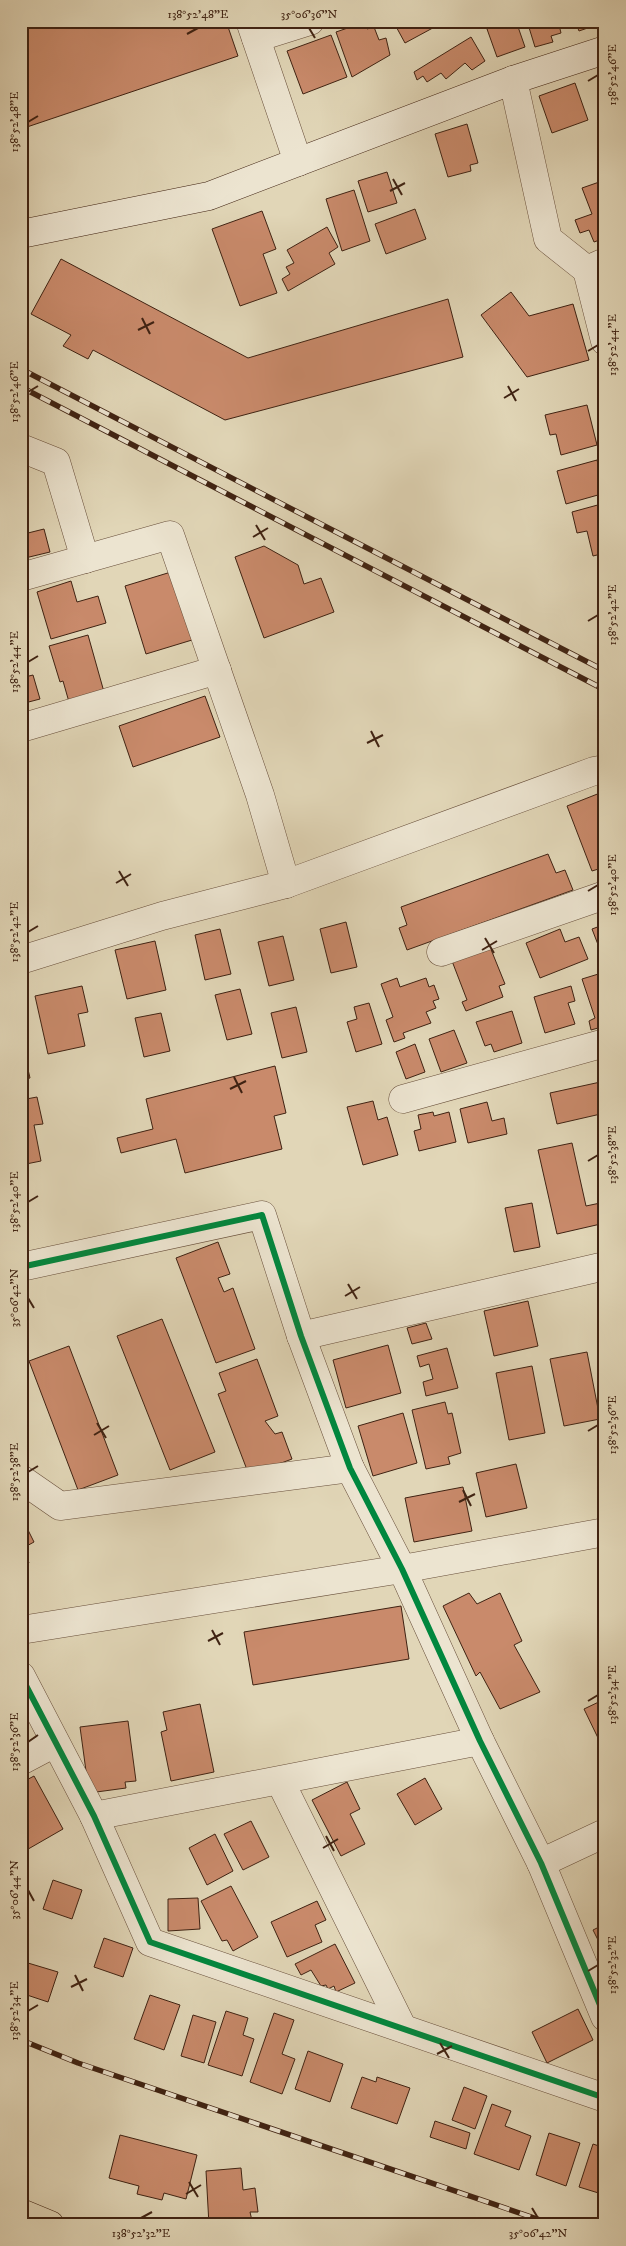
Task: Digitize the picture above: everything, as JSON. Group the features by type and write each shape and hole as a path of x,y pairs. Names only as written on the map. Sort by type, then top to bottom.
{"highway":[{"path":"21,2213 50,2225"}],"street":[{"path":"298,162 253,29 310,21"},
{"path":"22,231 209,196 512,80 605,50"},
{"path":"512,80 548,240 596,266 605,341"},
{"path":"21,448 56,462 85,559"},
{"path":"21,577 170,535 260,795 286,884"},
{"path":"21,728 217,670"},
{"path":"21,960 162,916 286,884 537,791 605,769"},
{"path":"441,952 605,895"},
{"path":"403,1099 605,1043"},
{"path":"21,1267 262,1215 301,1336 350,1468 402,1568 480,1740 541,1862 605,2017"},
{"path":"301,1336 605,1266"},
{"path":"21,1479 60,1506 350,1468"},
{"path":"21,1630 402,1568 605,1532"},
{"path":"21,1676 94,1816 150,1942 605,2098"},
{"path":"94,1816 280,1781 480,1740"},
{"path":"21,1761 55,1743"},
{"path":"280,1781 402,2027"},
{"path":"541,1862 605,1833"}],"building":[{"path":"26,21 226,21 238,56 21,129 21,23"},
{"path":"393,21 442,21 442,23 405,43"},
{"path":"510,21 516,21 525,47 497,57 487,29"},
{"path":"527,21 564,21 565,23 559,25 561,33 551,36 553,42 535,47"},
{"path":"575,21 605,21 605,22 579,31"},
{"path":"365,22 367,29 374,27 379,40 386,38 390,55 352,77 336,32"},
{"path":"331,35 347,77 303,94 287,51"},
{"path":"471,37 485,61 472,70 465,63 446,79 441,73 427,82 423,76 417,80 414,72"},
{"path":"575,83 588,120 552,133 539,96"},
{"path":"467,124 478,163 470,165 471,171 448,177 435,134"},
{"path":"387,172 397,203 368,212 358,181"},
{"path":"605,180 605,238 594,242 589,230 580,233 575,220 592,214 582,188"},
{"path":"354,190 370,241 342,251 326,199"},
{"path":"415,209 426,239 386,254 375,224"},
{"path":"262,211 276,249 263,254 277,293 240,306 212,229"},
{"path":"327,227 338,247 329,253 335,264 288,291 282,279 290,274 286,267 294,263 287,250"},
{"path":"61,259 248,358 448,299 463,357 225,420 93,350 88,359 63,346 71,335 31,314"},
{"path":"511,292 529,316 573,304 589,360 527,377 481,315"},
{"path":"587,405 597,445 561,455 556,434 550,435 545,415"},
{"path":"597,460 605,493 566,504 557,471"},
{"path":"605,503 605,553 593,556 587,531 577,533 572,512"},
{"path":"21,520 24,534 44,529 50,552 21,559"},
{"path":"264,546 298,565 304,584 321,578 334,612 264,638 235,557"},
{"path":"171,572 192,640 146,654 125,586"},
{"path":"71,581 77,602 98,596 106,623 51,639 37,592"},
{"path":"88,635 104,692 69,702 63,681 60,682 49,646"},
{"path":"21,641 28,660 21,662"},
{"path":"33,675 40,699 21,704 21,678"},
{"path":"205,696 220,737 133,767 119,726"},
{"path":"605,791 605,867 592,871 567,806"},
{"path":"548,854 556,873 565,870 573,890 407,950 399,928 407,925 401,907"},
{"path":"605,919 605,954 602,955 592,929 603,925 601,920"},
{"path":"346,922 357,967 331,973 320,929"},
{"path":"220,929 231,974 205,980 195,935"},
{"path":"560,929 565,942 579,937 588,959 540,978 526,943"},
{"path":"283,936 294,980 269,986 258,942"},
{"path":"155,941 166,990 127,999 115,950"},
{"path":"490,947 505,984 499,986 503,997 466,1011 462,1002 467,1000 452,961"},
{"path":"605,972 605,1026 591,1030 589,1021 595,1018 582,979"},
{"path":"397,978 400,987 426,978 429,987 434,985 439,999 433,1001 436,1008 426,1012 431,1023 403,1033 405,1038 394,1042 386,1020 393,1017 381,984"},
{"path":"82,986 88,1012 78,1014 85,1046 48,1054 35,996"},
{"path":"571,986 575,1001 568,1003 575,1024 545,1033 534,997"},
{"path":"240,989 252,1034 227,1040 215,995"},
{"path":"369,1003 382,1044 356,1052 347,1022 357,1019 354,1007"},
{"path":"296,1007 307,1052 282,1058 271,1013"},
{"path":"512,1011 522,1043 494,1052 491,1044 485,1046 476,1022"},
{"path":"161,1013 170,1051 144,1057 135,1018"},
{"path":"454,1030 467,1063 441,1072 429,1039"},
{"path":"21,1039 30,1078 21,1080"},
{"path":"415,1044 425,1072 406,1079 396,1052"},
{"path":"275,1066 286,1113 274,1116 282,1149 185,1173 176,1139 121,1153 117,1138 153,1129 146,1099"},
{"path":"605,1081 605,1113 557,1124 550,1093"},
{"path":"37,1097 43,1124 34,1125 41,1161 21,1165 21,1100"},
{"path":"373,1101 378,1120 387,1117 398,1155 363,1165 347,1107"},
{"path":"487,1102 492,1121 504,1118 507,1134 468,1143 460,1109"},
{"path":"433,1112 434,1116 449,1112 456,1142 419,1151 414,1131 421,1129 418,1115"},
{"path":"572,1143 586,1206 605,1202 605,1223 557,1234 538,1150"},
{"path":"532,1203 540,1247 514,1252 505,1208"},
{"path":"218,1242 230,1274 218,1278 224,1292 233,1288 255,1349 216,1363 176,1258"},
{"path":"528,1301 538,1346 494,1356 484,1311"},
{"path":"162,1319 215,1452 170,1470 117,1336"},
{"path":"426,1323 432,1339 412,1344 407,1328"},
{"path":"388,1345 401,1393 346,1408 333,1360"},
{"path":"69,1346 118,1475 78,1490 29,1361"},
{"path":"447,1348 458,1388 426,1396 423,1382 433,1379 429,1364 420,1367 417,1356"},
{"path":"587,1352 600,1419 564,1426 550,1359"},
{"path":"257,1359 278,1416 265,1421 275,1434 282,1432 292,1459 249,1475 218,1394 226,1391 219,1373"},
{"path":"532,1366 545,1433 509,1440 496,1373"},
{"path":"445,1402 448,1414 452,1413 461,1453 448,1457 450,1464 426,1469 412,1410"},
{"path":"403,1413 417,1463 373,1476 358,1426"},
{"path":"516,1464 527,1508 486,1517 476,1473"},
{"path":"463,1487 472,1531 414,1542 405,1498"},
{"path":"23,1520 34,1542 23,1548 29,1563 21,1567 21,1521"},
{"path":"469,1593 477,1604 500,1593 522,1641 514,1645 540,1692 500,1709 480,1672 476,1676 443,1606"},
{"path":"401,1606 409,1659 253,1685 244,1632"},
{"path":"605,1699 605,1738 599,1740 584,1709"},
{"path":"200,1704 214,1772 171,1781 161,1732 167,1730 163,1712"},
{"path":"128,1721 136,1781 125,1782 126,1788 89,1793 80,1727"},
{"path":"34,1776 63,1829 23,1852 21,1848 21,1783"},
{"path":"425,1778 442,1809 415,1825 397,1794"},
{"path":"347,1782 360,1809 350,1814 365,1844 341,1856 312,1800"},
{"path":"251,1821 269,1857 243,1870 224,1834"},
{"path":"215,1834 233,1871 207,1885 189,1848"},
{"path":"53,1880 82,1890 72,1919 43,1909"},
{"path":"231,1886 258,1937 233,1951 227,1940 222,1941 201,1901"},
{"path":"198,1898 200,1929 168,1931 168,1899"},
{"path":"317,1901 326,1920 315,1925 322,1942 287,1957 271,1922"},
{"path":"605,1924 605,1954 593,1930"},
{"path":"104,1938 133,1948 123,1977 94,1967"},
{"path":"335,1944 355,1983 336,1992 334,1986 328,1989 326,1985 321,1986 311,1970 301,1975 295,1964"},
{"path":"28,1963 58,1972 48,2002 21,1993 21,1983"},
{"path":"150,1995 180,2005 164,2050 134,2039"},
{"path":"578,2009 593,2040 547,2063 532,2032"},
{"path":"226,2011 248,2018 243,2035 254,2039 242,2076 208,2065"},
{"path":"274,2013 294,2020 282,2054 295,2059 282,2094 250,2082"},
{"path":"193,2015 216,2022 204,2063 181,2056"},
{"path":"308,2051 343,2064 330,2102 295,2089"},
{"path":"362,2077 376,2082 377,2077 410,2088 397,2124 351,2108"},
{"path":"464,2087 487,2096 475,2129 452,2120"},
{"path":"492,2104 511,2111 505,2126 531,2136 519,2170 474,2154"},
{"path":"435,2121 470,2133 466,2149 430,2137"},
{"path":"549,2133 580,2143 566,2186 536,2175"},
{"path":"120,2135 197,2155 186,2199 164,2193 162,2200 137,2194 139,2186 109,2178"},
{"path":"593,2144 605,2148 605,2195 579,2187"},
{"path":"241,2168 243,2190 255,2188 258,2212 250,2212 253,2225 209,2225 206,2171"}],"railway":[{"path":"21,369 605,671"},
{"path":"21,387 605,690"},
{"path":"21,2040 78,2063 555,2225"}],"cycle path":[{"path":"21,1267 262,1215 301,1336 350,1468 402,1569 480,1741 541,1863 605,2017"},
{"path":"21,1676 94,1816 150,1942 605,2098"}]}
